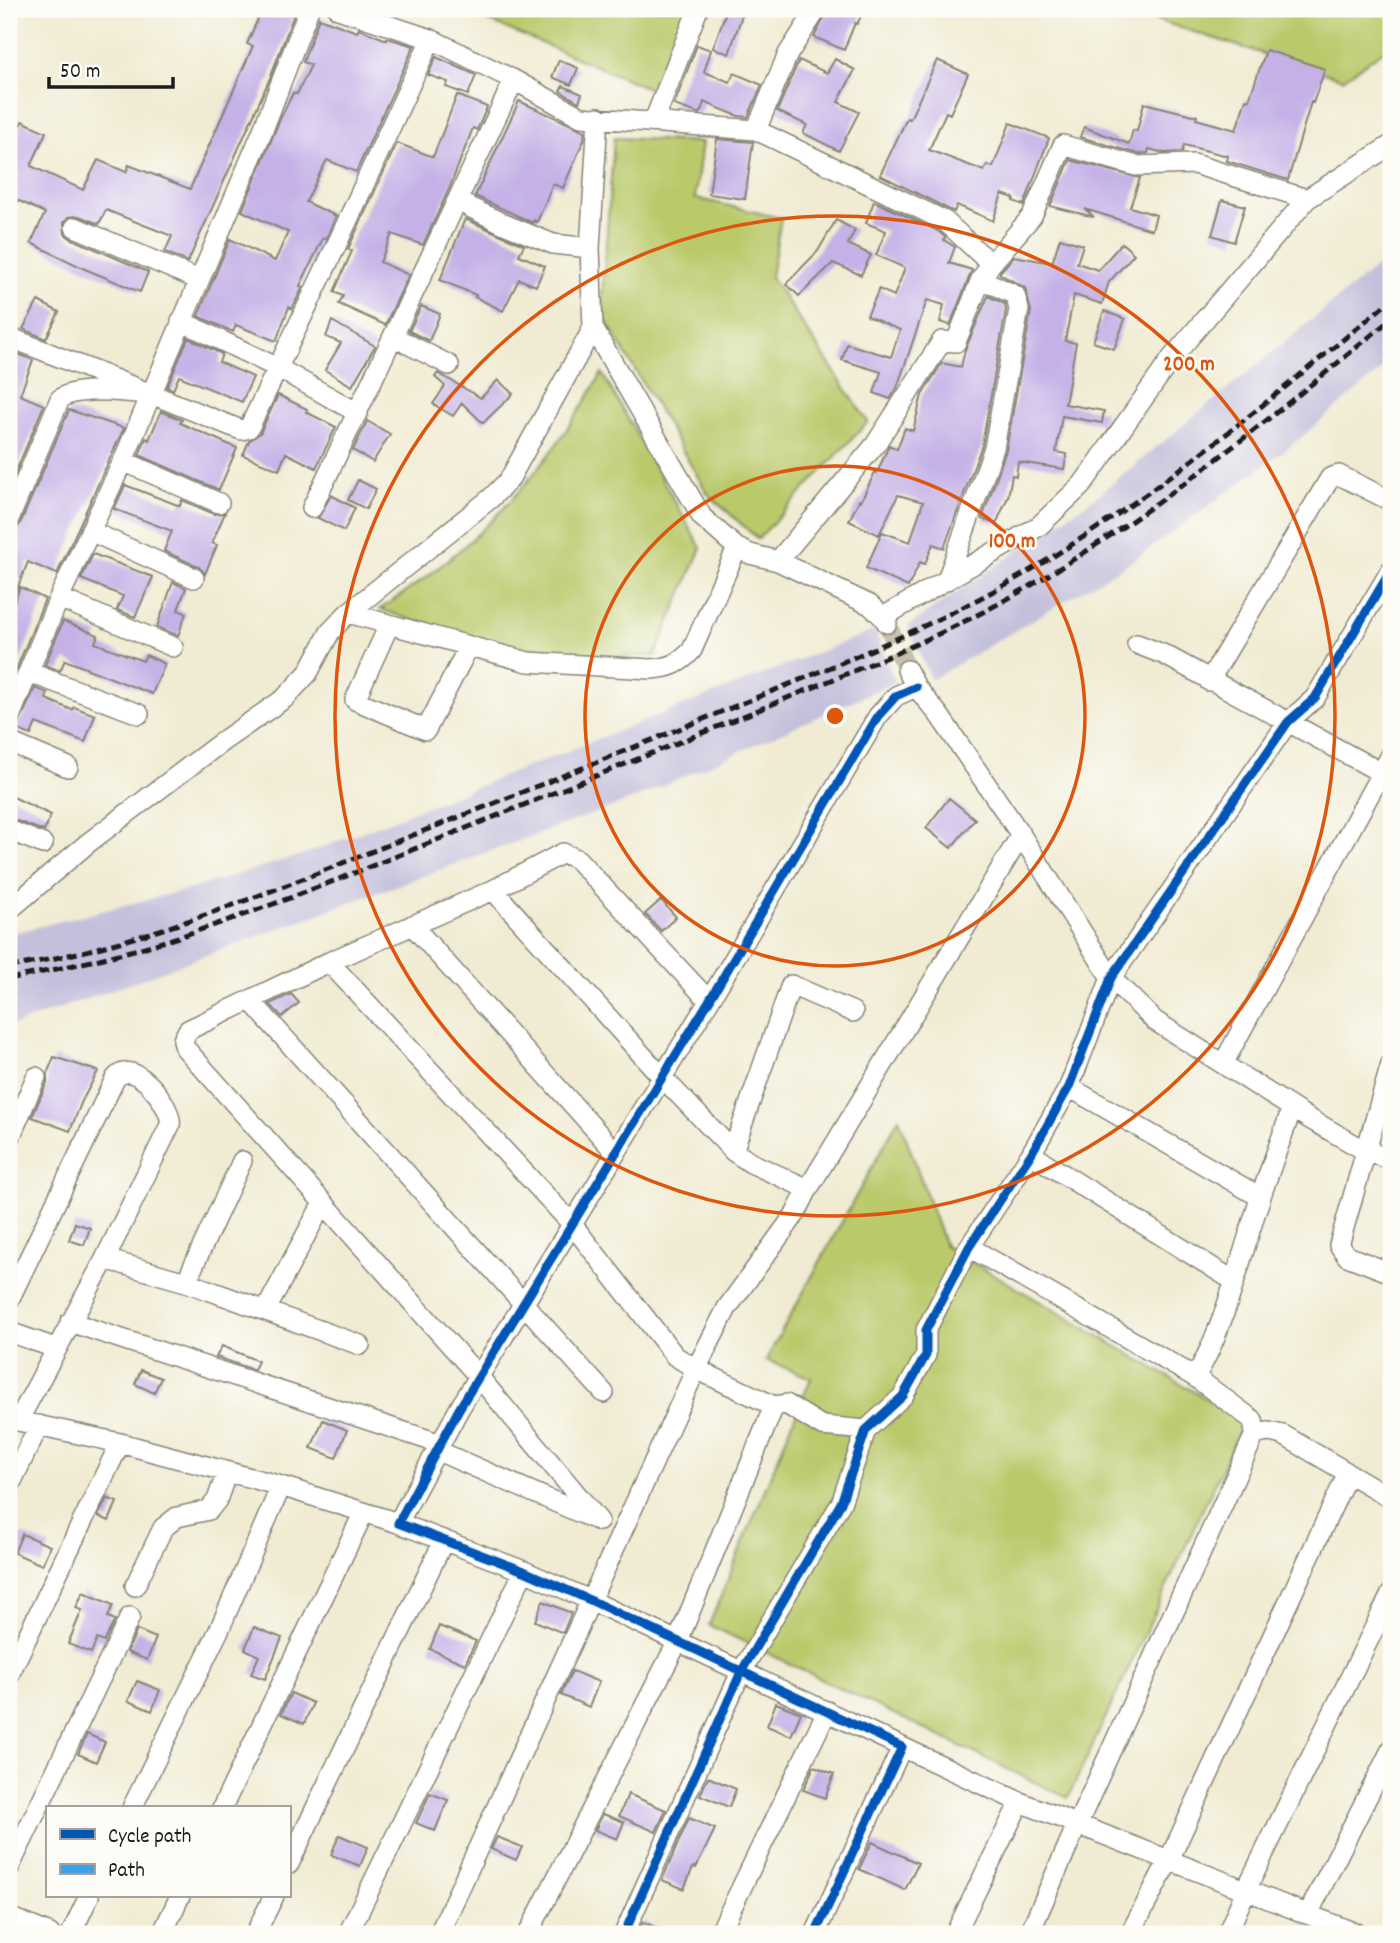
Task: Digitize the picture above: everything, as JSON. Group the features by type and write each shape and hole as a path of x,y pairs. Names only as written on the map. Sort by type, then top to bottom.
{"street":[{"path":"9,719 59,598 123,461 263,130 309,9"},
{"path":"338,9 368,14 430,39 514,80 581,117 756,130 945,221 986,271 1016,295 1018,309 994,448 947,580"},
{"path":"654,121 698,9"},
{"path":"756,130 788,54 817,9"},
{"path":"9,337 245,430 252,425 430,39"},
{"path":"312,508 514,80"},
{"path":"598,117 590,248 593,328 702,517 737,548 778,561 870,606 885,620 1039,526 1082,485 1172,358 1307,199 1391,145"},
{"path":"778,561 863,460 942,341 956,342 986,271 1032,216 1063,145 1136,166 1194,164 1307,199"},
{"path":"457,201 553,244 590,248"},
{"path":"75,228 199,280"},
{"path":"181,321 278,368 358,414"},
{"path":"9,910 88,843 223,741 285,698 308,673 330,632 348,613 491,498 509,480 593,328"},
{"path":"394,337 449,365"},
{"path":"9,519 64,395 78,392 150,393"},
{"path":"123,461 219,503"},
{"path":"1209,681 1330,478 1339,475 1391,501"},
{"path":"90,531 194,578"},
{"path":"348,613 528,662 669,668 683,661 692,650 737,548"},
{"path":"624,1934 741,1672 841,1503 866,1430 903,1396 926,1355 926,1330 969,1247 1031,1154 1069,1087 1111,978 1288,722 1315,698 1391,570"},
{"path":"59,598 173,647"},
{"path":"389,625 355,699 426,730 469,646"},
{"path":"1137,644 1165,654 1209,681 1387,776"},
{"path":"28,672 139,714"},
{"path":"398,1523 479,1377 709,1001 878,716 911,679 1021,835 1111,978 1156,1021 1292,1108 1364,1150 1391,1160"},
{"path":"9,742 68,767"},
{"path":"1223,1064 1387,776 1391,755"},
{"path":"9,830 43,844"},
{"path":"439,1934 592,1601 620,1532 727,1308 796,1213 1021,835"},
{"path":"599,1521 479,1377 185,1048 183,1040 188,1030 329,962 493,890 563,853 577,859 709,1001"},
{"path":"493,890 662,1077 733,1151 751,1163 808,1189"},
{"path":"412,925 616,1153"},
{"path":"329,962 572,1224 675,1356 696,1369 774,1406 786,1404 822,1426 866,1430"},
{"path":"733,1151 791,985 853,1012"},
{"path":"251,1001 604,1393"},
{"path":"1391,1064 1364,1150 1339,1245 1347,1256 1391,1272"},
{"path":"9,1300 116,1079 119,1074 125,1072 135,1074 143,1078 172,1119 105,1259 13,1420 120,1443 281,1486 398,1523 524,1571 678,1640 1020,1802 1308,1914 1330,1929 1359,1934"},
{"path":"9,1140 36,1077"},
{"path":"1069,1087 1260,1197"},
{"path":"1195,1377 1205,1361 1234,1281 1292,1108"},
{"path":"1031,1154 1234,1281"},
{"path":"186,1282 242,1161"},
{"path":"266,1310 323,1203"},
{"path":"969,1247 1195,1377 1252,1420 1255,1434 1029,1934"},
{"path":"105,1259 186,1282 360,1345"},
{"path":"70,1322 439,1447 620,1532"},
{"path":"9,1332 55,1348"},
{"path":"528,1934 678,1640 774,1406"},
{"path":"9,1488 39,1425"},
{"path":"1255,1434 1269,1432 1283,1435 1391,1498"},
{"path":"9,1675 120,1443"},
{"path":"135,1586 163,1528 177,1517 209,1510 217,1500 227,1472"},
{"path":"1130,1934 1169,1860 1348,1473"},
{"path":"133,1806 220,1628 281,1486"},
{"path":"223,1806 364,1512"},
{"path":"290,1862 443,1541"},
{"path":"348,1934 524,1571"},
{"path":"1227,1934 1245,1890 1391,1594"},
{"path":"9,1868 130,1617"},
{"path":"719,1934 827,1712"},
{"path":"815,1934 902,1747"},
{"path":"1308,1914 1391,1750"},
{"path":"955,1934 1020,1802"},
{"path":"71,1934 88,1898"},
{"path":"162,1934 179,1898"},
{"path":"255,1934 273,1898"},
{"path":"9,1917 50,1934"}],"shaded area":[{"path":"1391,255 1391,362 1293,444 1131,562 931,680 908,626 1097,496"},
{"path":"875,630 895,682 631,800 9,1027 9,934 194,888 316,850"}],"green space":[{"path":"460,9 688,9 655,91"},
{"path":"1121,9 1391,9 1391,45 1343,79"},
{"path":"614,138 702,142 695,198 781,218 771,277 868,422 758,539 708,494 601,312"},
{"path":"602,373 701,548 655,656 584,654 515,646 448,631 380,609 448,560 506,505 557,443"},
{"path":"899,1118 945,1246 1244,1421 1068,1798 709,1625 811,1378 766,1360"}],"building":[{"path":"262,9 282,9 294,14 270,78 188,262 165,252 172,236 106,210 99,224 79,216 68,217 64,223 65,234 148,272 140,292 31,243 45,213 9,196 9,151 22,121 46,132 31,166 83,190 98,160 126,172 129,165 190,189 253,46 247,44"},
{"path":"727,9 744,9 729,54 713,48"},
{"path":"829,9 865,9 857,24 855,23 844,50 814,37"},
{"path":"319,18 357,32 359,29 387,40 414,46 356,172 327,160 306,202 336,216 300,286 303,287 292,309 289,307 276,341 236,325 233,332 198,316 230,239 275,261 288,232 242,211 279,121 293,93 297,94 311,65 303,62"},
{"path":"697,45 711,50 704,72 730,82 734,73 762,85 748,117 738,116 704,102 700,114 674,105"},
{"path":"1266,50 1325,69 1313,103 1311,102 1288,180 1227,161 1228,156 1184,145 1182,152 1164,153 1149,149 1148,153 1138,154 1080,137 1084,127 1129,144 1133,130 1137,131 1144,103 1197,116 1196,119 1236,130"},
{"path":"436,57 476,75 468,95 446,87 448,82 428,75"},
{"path":"835,59 855,70 838,102 859,112 839,151 803,133 807,125 777,111 799,60 827,73"},
{"path":"559,60 578,68 571,85 552,77"},
{"path":"937,60 968,74 950,114 946,112 929,150 984,171 987,165 993,167 1010,123 1049,138 1024,205 1002,194 993,221 957,205 954,212 880,175"},
{"path":"563,86 582,94 579,102 560,91"},
{"path":"457,95 487,107 477,130 473,128 423,245 392,234 380,262 409,275 385,325 339,304 343,296 334,292 352,251 348,249 397,143 433,157"},
{"path":"519,101 585,131 584,140 563,188 553,184 537,222 534,220 533,223 475,196"},
{"path":"717,139 753,142 745,199 709,194"},
{"path":"1070,160 1140,178 1130,207 1156,215 1152,230 1085,209 1094,217 1050,206"},
{"path":"1222,200 1245,206 1234,242 1212,235"},
{"path":"874,201 938,231 945,237 944,240 955,247 949,263 972,270 950,325 940,322 944,305 927,300 897,388 890,399 874,393 881,372 842,360 847,344 891,357 900,330 867,316 879,289 894,296 905,268 876,255 886,231 866,223"},
{"path":"465,219 524,245 519,255 545,266 536,286 519,279 503,311 475,297 476,295 440,280"},
{"path":"836,220 855,230 848,244 871,255 861,275 833,263 799,296 786,284 818,251"},
{"path":"1060,238 1083,245 1077,263 1098,270 1122,243 1134,254 1109,282 1102,304 1074,295 1065,341 1076,343 1065,404 1104,411 1102,423 1062,416 1056,452 1067,454 1064,469 1018,462 1016,476 1012,475 1008,497 996,524 982,519 1006,450 1031,311 1025,288 1000,272 1014,256 1052,263"},
{"path":"988,296 1005,304 1006,310 982,445 944,548 933,544 925,564 920,562 908,587 866,568 882,532 910,542 923,502 898,495 879,535 849,521 875,472 877,473 889,445 897,449 905,428 913,431 922,395 942,363 961,367 965,350"},
{"path":"38,301 59,312 46,339 23,329"},
{"path":"421,306 440,314 429,341 409,331"},
{"path":"1104,311 1125,319 1114,349 1093,342"},
{"path":"332,321 375,346 352,386 325,370 341,343 326,337"},
{"path":"188,338 222,354 219,362 253,377 242,402 179,376 173,390 167,387"},
{"path":"11,351 33,360 20,395 44,405 9,488 9,356"},
{"path":"438,373 481,398 498,380 513,394 483,423 462,403 453,416 433,404 445,386 435,377"},
{"path":"278,395 336,427 316,468 286,453 279,470 243,455 249,441 260,433"},
{"path":"69,410 124,428 57,574 28,562 9,608 9,531 20,524"},
{"path":"161,411 182,420 180,423 237,448 219,490 139,455 146,438 149,440"},
{"path":"367,421 390,434 373,462 353,450"},
{"path":"358,480 376,489 366,509 348,500"},
{"path":"125,485 180,506 182,500 214,514 225,513 212,543 217,545 205,574 199,567 164,551 172,531 114,509"},
{"path":"331,495 355,508 344,531 318,518"},
{"path":"93,554 153,577 135,617 117,610 123,596 81,579"},
{"path":"173,582 186,588 178,610 186,613 178,636 157,627"},
{"path":"20,587 45,599 9,687 9,617"},
{"path":"63,621 98,635 95,643 143,661 146,655 165,664 152,694 65,660 60,671 45,665"},
{"path":"35,688 48,693 46,699 72,710 74,707 95,715 85,742 36,723 31,735 16,729"},
{"path":"9,795 51,815 44,831 9,818"},
{"path":"949,798 975,819 951,848 926,828"},
{"path":"661,900 676,917 661,931 645,914"},
{"path":"291,994 299,1003 282,1017 270,1004"},
{"path":"54,1057 98,1071 70,1131 32,1117"},
{"path":"75,1223 90,1228 84,1245 69,1240"},
{"path":"222,1346 258,1361 254,1370 216,1357"},
{"path":"141,1370 161,1378 154,1393 135,1384"},
{"path":"323,1420 347,1430 336,1458 311,1448"},
{"path":"107,1498 117,1502 109,1521 98,1516"},
{"path":"22,1534 50,1546 42,1565 14,1553"},
{"path":"83,1592 113,1605 108,1617 115,1620 104,1642 97,1639 91,1653 68,1644 82,1610 76,1608"},
{"path":"543,1601 571,1613 563,1633 535,1621"},
{"path":"439,1626 476,1641 465,1664 430,1649"},
{"path":"254,1627 282,1638 265,1679 251,1674 259,1656 245,1649"},
{"path":"137,1630 156,1638 147,1660 127,1652"},
{"path":"572,1671 599,1682 589,1707 561,1695"},
{"path":"137,1681 160,1690 152,1711 128,1701"},
{"path":"291,1693 313,1703 304,1724 281,1714"},
{"path":"776,1703 801,1713 791,1736 767,1726"},
{"path":"87,1734 105,1742 96,1762 78,1754"},
{"path":"814,1766 834,1774 825,1798 803,1790"},
{"path":"708,1777 736,1789 729,1807 700,1795"},
{"path":"430,1793 448,1800 435,1831 416,1823"},
{"path":"628,1794 666,1810 656,1832 619,1816"},
{"path":"603,1814 624,1822 617,1839 595,1830"},
{"path":"689,1818 715,1829 696,1868 693,1867 684,1889 662,1880"},
{"path":"339,1835 368,1847 360,1866 331,1855"},
{"path":"497,1837 522,1847 516,1860 491,1849"},
{"path":"872,1842 918,1863 905,1890 859,1869"},
{"path":"643,1922 671,1934 637,1934"}],"tunnel":[{"path":"887,623 907,670"}],"railway":[{"path":"9,967 121,942 284,886 781,687 881,646 946,615 1061,552 1159,485 1253,413 1391,300"},
{"path":"9,979 134,950 259,909 853,671 990,609 1066,564 1162,499 1255,429 1391,319"}],"marked path":[{"path":"1385,1082 1391,1084"}],"cycle path":[{"path":"624,1934 741,1672 841,1503 866,1430 903,1396 926,1355 926,1330 969,1247 1031,1154 1069,1087 1111,978 1288,722 1315,698 1391,570"},
{"path":"815,1934 902,1747 592,1601 524,1571 398,1523 459,1409 709,1001 878,716 896,696 916,687"}]}
